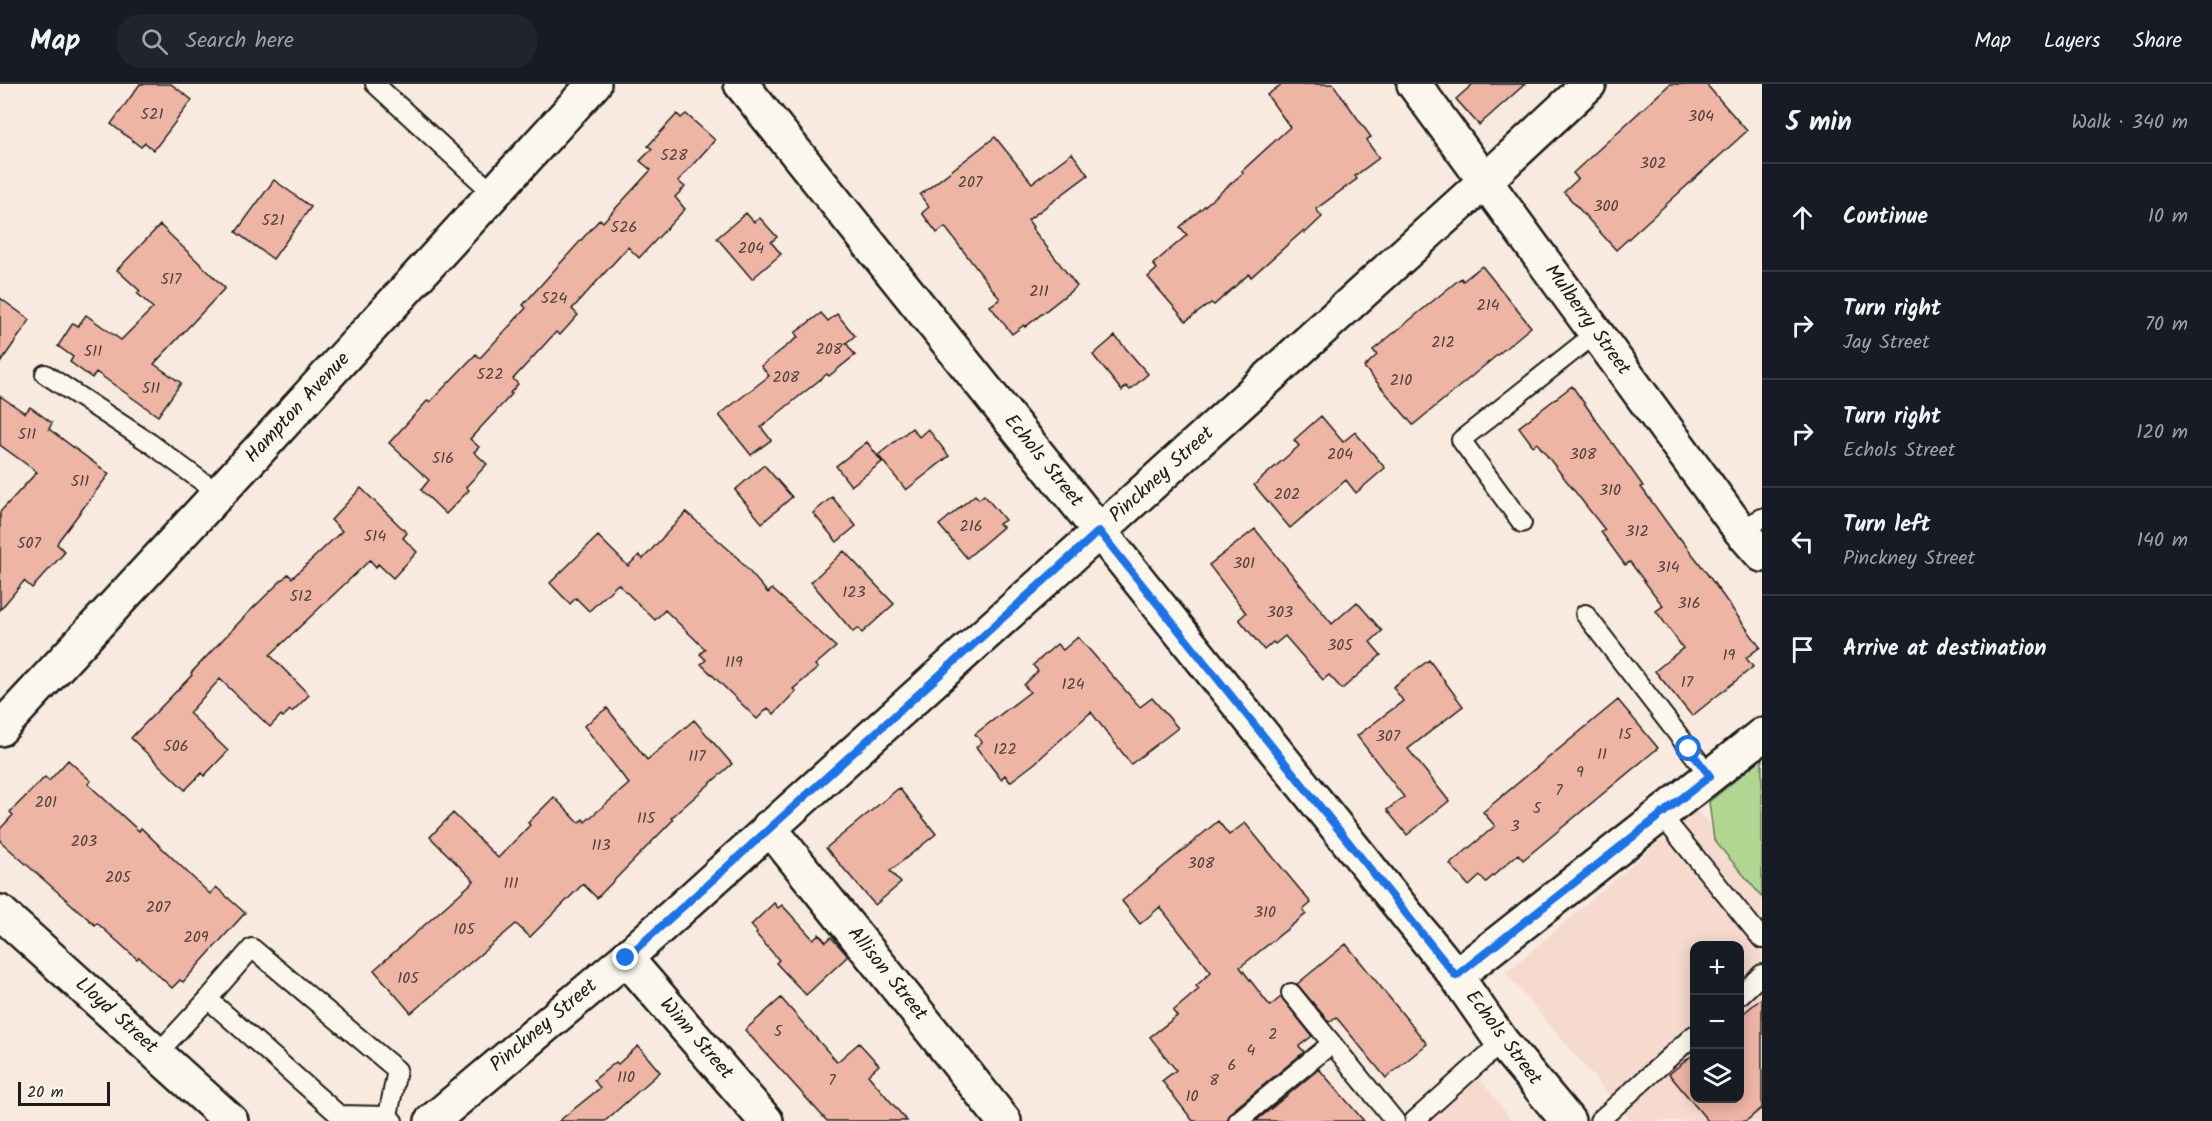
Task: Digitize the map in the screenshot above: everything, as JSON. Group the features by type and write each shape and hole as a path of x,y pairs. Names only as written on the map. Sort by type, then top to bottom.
{"street":[{"name":"Hampton Avenue","path":"0,729 219,494 594,84"},
{"name":"Echols Street","path":"741,84 1456,976 1502,1042 1568,1121"},
{"name":"Mulberry Street","path":"1414,84 1596,333 1751,524 1762,555"},
{"name":"Pinckney Street","path":"432,1121 626,958 1485,181 1589,84"},
{"path":"1456,976 1762,735"},
{"name":"Allison Street","path":"770,827 1004,1121"},
{"name":"Lloyd Street","path":"0,912 231,1121"},
{"name":"Winn Street","path":"626,958 766,1121"}],"lane":[{"path":"375,84 494,194"},
{"path":"1522,523 1461,440 1596,333"},
{"path":"45,374 150,443 219,494"},
{"path":"1585,614 1710,776"},
{"path":"1661,815 1762,939"},
{"path":"157,1054 252,948 397,1070 390,1118 339,1115 208,999"},
{"path":"1744,991 1762,974"},
{"path":"1291,993 1395,1121"},
{"path":"1599,1121 1690,1039"},
{"path":"1414,1121 1502,1042"},
{"path":"1238,1121 1331,1044"}],"shaded area":[{"path":"1697,809 1762,892 1762,1121 1631,1121 1506,973"},
{"path":"1478,1076 1512,1121 1428,1121"}],"green space":[{"path":"1762,758 1762,897 1714,840 1709,802"}],"building":[{"path":"140,84 171,84 192,100 154,150 145,143 141,147 111,124"},
{"path":"1282,84 1333,84 1371,137 1366,140 1379,158 1355,176 1357,179 1316,209 1322,217 1305,233 1303,231 1251,277 1249,274 1214,305 1211,303 1186,321 1148,277 1157,269 1153,264 1187,235 1180,227 1243,173 1242,171 1290,127 1267,95"},
{"path":"1473,84 1525,84 1479,125 1456,99"},
{"path":"1670,84 1706,84 1747,131 1616,250 1564,192 1578,179 1573,173"},
{"path":"677,114 681,118 686,114 715,140 678,181 685,187 675,197 685,209 639,258 628,247 572,309 578,315 560,335 556,332 513,379 518,384 510,393 512,394 470,439 479,447 474,452 487,464 466,487 469,490 446,514 421,490 429,480 389,443 428,400 430,402 476,354 480,358 526,308 523,305 600,219 603,222 651,170 640,161 652,149 648,146"},
{"path":"995,137 1032,183 1072,153 1088,175 1028,220 1077,286 1025,327 1024,325 1012,334 990,306 1000,299 945,227 937,233 922,213 929,207 920,195"},
{"path":"274,180 311,207 273,259 236,232"},
{"path":"746,213 754,222 760,218 777,237 771,242 781,254 752,279 717,238"},
{"path":"160,225 225,288 154,364 181,383 158,416 96,372 92,378 70,362 73,357 58,346 73,323 78,326 86,315 121,340 153,308 137,293 140,291 117,270"},
{"path":"1482,266 1531,327 1413,425 1364,367 1377,355 1373,350 1461,278 1463,281"},
{"path":"0,298 30,320 0,363"},
{"path":"821,313 828,321 837,314 855,336 846,343 855,355 829,376 827,374 761,427 771,440 751,455 719,415 769,376 761,366 798,337 795,333"},
{"path":"1115,336 1148,374 1130,390 1126,386 1122,391 1093,355"},
{"path":"1572,386 1643,486 1641,487 1760,647 1746,658 1753,667 1692,716 1655,671 1683,648 1656,611 1663,606 1630,562 1625,565 1601,532 1605,530 1537,443 1533,446 1519,427"},
{"path":"0,396 25,413 30,407 52,423 49,429 109,474 59,540 57,544 65,552 32,588 24,581 0,610 0,512 37,472 0,445"},
{"path":"1321,416 1343,442 1355,432 1385,468 1356,493 1346,480 1290,528 1254,485 1299,446 1294,440"},
{"path":"912,428 919,437 928,429 949,456 906,490 878,455"},
{"path":"867,442 882,462 851,486 836,466"},
{"path":"764,465 792,497 762,523 735,490"},
{"path":"361,488 407,533 403,538 417,552 393,578 378,564 376,567 370,560 270,655 309,695 292,712 290,710 283,717 281,715 270,727 220,679 189,713 228,751 204,776 202,773 185,790 131,738 248,613 288,574 292,578 342,531 331,520"},
{"path":"975,495 979,499 984,495 1005,520 999,524 1003,527 967,558 939,525"},
{"path":"832,497 856,526 837,542 813,513"},
{"path":"686,512 735,555 768,593 772,589 836,647 815,665 818,668 793,689 796,691 774,714 768,708 757,719 701,664 706,660 700,654 705,649 665,610 655,620 618,584 589,611 576,598 570,604 550,583 598,536 628,566 639,555 643,559"},
{"path":"1255,529 1332,624 1357,602 1382,631 1370,642 1381,655 1342,689 1329,675 1323,680 1285,636 1264,650 1239,619 1246,613 1209,565"},
{"path":"844,551 894,604 862,633 858,628 853,632 811,582"},
{"path":"1078,637 1140,707 1152,698 1178,728 1131,764 1091,712 1035,763 1010,782 1005,775 1001,779 976,747 982,742 975,734 1030,692 1024,685 1038,671 1033,665 1057,644 1063,650"},
{"path":"1429,660 1463,706 1408,749 1449,801 1407,835 1387,810 1404,797 1357,736 1403,701 1393,687"},
{"path":"1618,700 1658,748 1523,860 1518,854 1486,882 1480,876 1469,886 1450,864 1495,826 1483,812"},
{"path":"607,708 647,760 694,720 732,764 671,818 673,820 597,898 583,884 530,937 516,924 411,1013 374,970 474,881 430,837 453,813 498,858 554,797 579,823 583,819 585,822 629,784 584,726"},
{"path":"68,760 91,781 88,784 139,831 141,828 210,894 216,887 245,913 183,982 180,980 172,988 139,957 137,959 97,923 95,925 0,841 0,829 13,815 10,812 45,777 49,781"},
{"path":"899,788 936,834 890,871 901,883 875,905 826,848"},
{"path":"1218,821 1229,835 1245,823 1311,903 1303,910 1306,914 1240,967 1270,1006 1281,997 1312,1036 1299,1046 1304,1052 1231,1112 1227,1121 1193,1121 1162,1081 1176,1070 1150,1037 1177,1016 1173,1011 1199,989 1196,986 1211,972 1160,907 1140,924 1122,901"},
{"path":"774,903 778,908 782,905 813,939 819,934 826,942 831,937 848,956 806,995 776,963 779,960 751,925"},
{"path":"1346,944 1427,1044 1386,1078 1336,1017 1329,1022 1297,984"},
{"path":"781,998 837,1062 859,1043 879,1065 868,1075 907,1121 827,1121 745,1030"},
{"path":"1762,998 1762,1108 1746,1121 1708,1121 1693,1103 1744,1103 1744,1013"},
{"path":"638,1046 660,1072 605,1121 559,1121 600,1088 594,1080 616,1062 618,1064"},
{"path":"1690,1057 1690,1099 1669,1074"},
{"path":"1319,1069 1364,1121 1256,1121"}],"route":[{"path":"626,958 1099,531 1456,976 1710,776 1689,749"}]}
